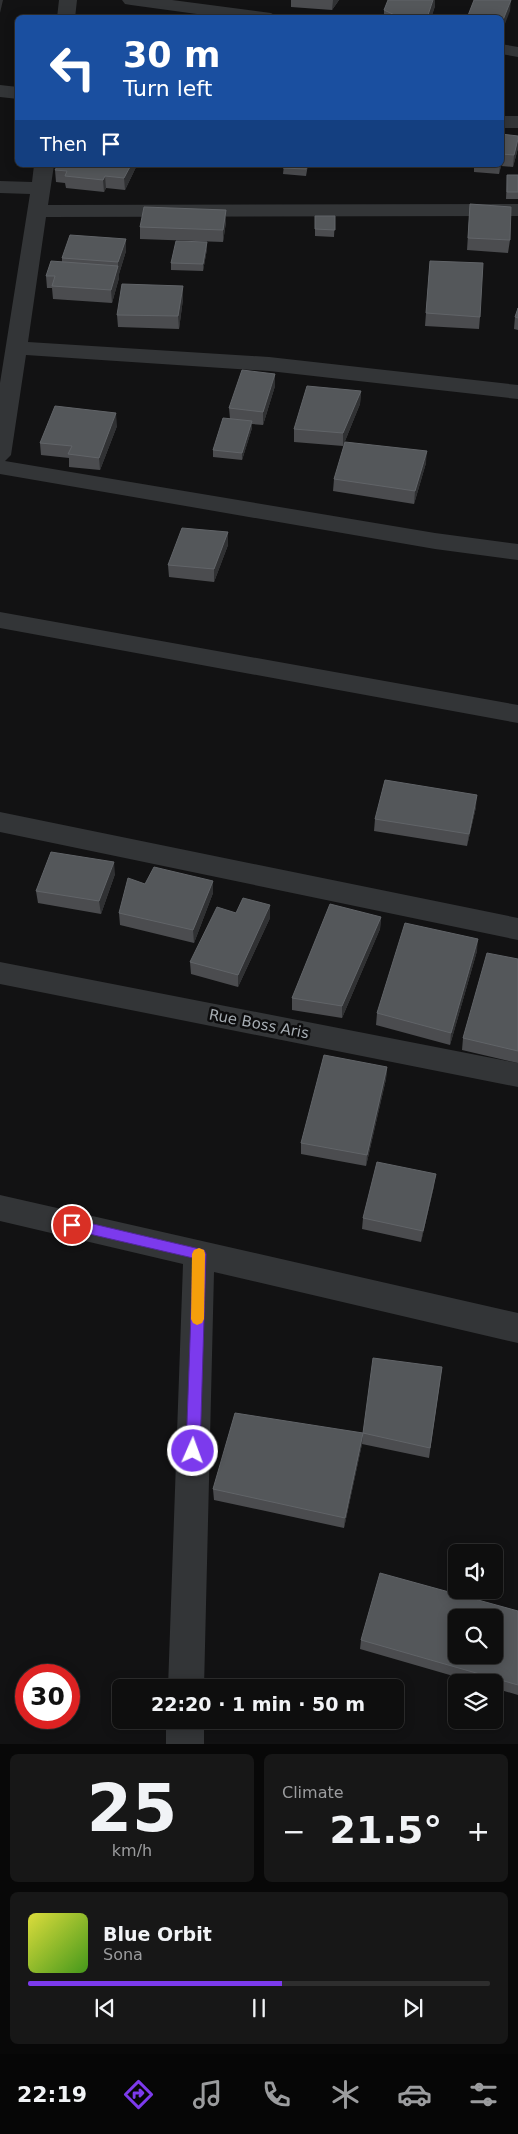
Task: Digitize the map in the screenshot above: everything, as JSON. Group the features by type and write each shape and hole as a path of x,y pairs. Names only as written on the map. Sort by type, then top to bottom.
{"street":[{"path":"66,15 68,0"},
{"path":"130,0 247,15"},
{"path":"504,50 518,52"},
{"path":"0,91 15,93"},
{"path":"504,122 518,122"},
{"path":"0,455 44,167"},
{"path":"0,187 40,188"},
{"path":"37,210 518,210"},
{"path":"16,348 269,364 518,392"},
{"path":"0,467 435,540 518,552"},
{"path":"0,620 518,714"},
{"path":"0,822 518,929"},
{"name":"Rue Boss Aris","path":"0,973 518,1075"},
{"path":"0,1208 518,1328"},
{"path":"186,1679 199,1254"},
{"path":"185,1729 185,1744"}],"building":[{"path":"388,0 433,0 428,15 395,15 384,10"},
{"path":"474,0 511,0 504,18 504,15 468,15"},
{"path":"504,134 518,136 514,155 504,154"},
{"path":"57,167 130,167 124,178 105,176 103,180 65,176 67,171 55,170"},
{"path":"283,167 306,167 306,169"},
{"path":"507,175 518,175 518,192 507,192"},
{"path":"470,204 511,207 510,240 468,238"},
{"path":"144,207 226,210 223,230 140,227"},
{"path":"315,216 335,216 335,230 315,229"},
{"path":"70,235 126,239 118,262 62,258"},
{"path":"176,241 207,242 203,264 171,263"},
{"path":"51,261 118,266 111,290 52,286 55,276 46,276"},
{"path":"430,261 483,263 480,317 426,313"},
{"path":"122,284 183,286 178,316 117,315"},
{"path":"242,370 275,374 263,412 229,408"},
{"path":"307,386 361,391 343,433 294,429"},
{"path":"55,406 116,413 99,458 68,454 72,446 40,443"},
{"path":"223,418 252,421 242,453 213,450"},
{"path":"345,442 427,451 415,491 334,479"},
{"path":"182,528 228,532 214,569 168,565"},
{"path":"385,780 477,795 469,834 375,819"},
{"path":"51,852 114,862 99,901 36,891"},
{"path":"154,867 213,881 193,930 119,913 128,878 145,884"},
{"path":"243,898 270,905 238,975 190,962 217,907 236,913"},
{"path":"330,904 381,917 342,1006 292,998"},
{"path":"405,923 478,939 451,1033 377,1013"},
{"path":"487,953 518,959 518,1051 463,1038"},
{"path":"324,1055 387,1067 367,1155 301,1143"},
{"path":"377,1162 436,1174 423,1231 363,1218"},
{"path":"373,1358 442,1367 430,1448 363,1433"},
{"path":"235,1413 363,1433 345,1518 213,1489"},
{"path":"380,1573 448,1592 448,1599 474,1599 518,1611 518,1685 503,1681 503,1674 480,1674 361,1640"}],"slow traffic":[{"path":"197,1319 199,1254"}],"route":[{"path":"72,1225 199,1254 193,1451"}]}
